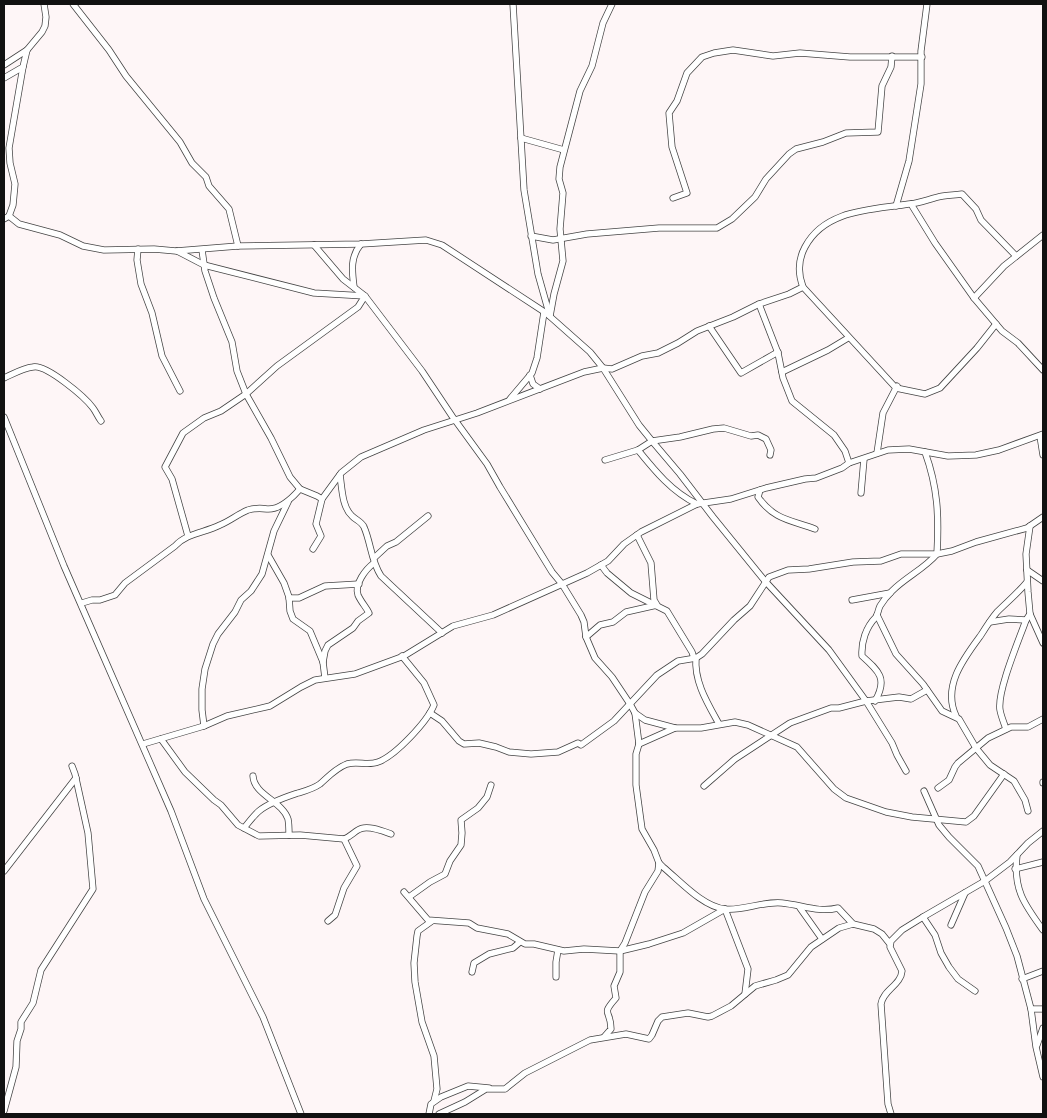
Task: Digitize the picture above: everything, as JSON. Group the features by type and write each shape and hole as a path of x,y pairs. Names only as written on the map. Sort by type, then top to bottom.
{"street":[{"path":"4,65 27,50 42,32 46,17 44,4"},
{"path":"73,4 126,76 180,142 192,163 206,177 209,186 229,209 238,246"},
{"path":"514,4 524,190 538,274 550,316"},
{"path":"550,316 554,294 562,270 563,193 559,173 580,91 592,66 603,23 612,4"},
{"path":"896,206 909,161 921,84 927,4"},
{"path":"27,50 9,148 15,184 13,205 6,218 19,224 60,235 83,246 104,250 176,251 238,246 361,244 431,240 442,245 550,316 590,352 603,368 634,417 700,503 765,581 829,650 866,701 892,743 906,771"},
{"path":"673,198 687,193 672,147 669,113 677,101 687,73 702,57 734,50 773,56 800,53 850,57 922,56"},
{"path":"531,236 545,239 561,239 587,234 659,228 717,228 732,219 755,197 766,179 796,149 824,142 846,133 878,132 882,86 891,67 892,56"},
{"path":"4,78 23,67"},
{"path":"521,138 564,150"},
{"path":"996,324 977,348 940,388 926,394 896,387 848,338 803,287 799,266 802,251 811,235 828,222 853,213 962,194 976,209 982,220 1016,256"},
{"path":"911,204 935,243 974,298 996,324 1018,343 1043,370"},
{"path":"974,298 1004,266 1043,235"},
{"path":"354,287 354,252 361,244"},
{"path":"314,245 335,270 364,296 422,372 487,464 552,572 562,584 581,615 586,637 595,658 612,677 635,713 639,744 636,754 636,785 642,829 659,862 702,900 725,909 748,969 746,994"},
{"path":"138,249 137,260 141,284 152,313 162,356 180,391"},
{"path":"202,250 214,298 232,342 237,371 246,394 271,438 284,468 300,489 322,500"},
{"path":"176,251 204,264 314,293 364,296"},
{"path":"313,549 321,536 316,524 322,500 340,475 361,457 424,430 571,379 584,372 603,368 612,369 642,356 658,353 697,331 803,287"},
{"path":"188,536 172,480 165,467 183,434 204,418 221,411 246,394 277,366 358,307 364,296"},
{"path":"759,304 778,352 782,372 792,401 834,435 845,451 850,463"},
{"path":"509,401 530,375 537,358 544,312"},
{"path":"709,326 741,373 778,352"},
{"path":"782,372 828,350 848,338"},
{"path":"4,378 33,366 42,367 71,386 92,407 101,421"},
{"path":"530,375 533,384 540,389"},
{"path":"877,453 883,413 896,387"},
{"path":"4,417 64,566 82,603 171,811 204,899 263,1017 301,1114"},
{"path":"605,460 638,450 652,441 724,428 751,436 758,435 766,439 771,450 770,455"},
{"path":"143,744 204,726 226,716 270,706 301,687 325,678 355,674 402,656 462,622 493,615 600,565 614,556 624,544 637,535 700,503 731,499 760,490 816,478 877,453 899,449 957,456 976,455 999,450 1042,435 1043,455"},
{"path":"638,450 675,492 683,498 700,503"},
{"path":"875,701 881,690 882,677 862,656 862,648 870,624 890,593 926,566 938,554 938,501 935,481 925,452"},
{"path":"861,493 864,459"},
{"path":"340,475 346,507 352,516 363,524 374,561 381,576 442,632"},
{"path":"204,726 202,689 205,669 213,644 241,600 262,574 274,531 288,502 300,489"},
{"path":"760,490 758,497 765,507 774,514 787,521 815,529"},
{"path":"82,603 115,595 125,583 188,536 219,526 248,510 262,507 270,509 288,502"},
{"path":"323,662 328,645 353,628 358,621 369,614 358,596 357,590 369,567 387,546 396,542 428,516"},
{"path":"430,713 442,721 462,743 487,745 509,752 540,754 558,752 578,743 581,745 614,721 657,675 678,661 695,658 702,654 750,606 769,577 788,570 809,569 853,562 881,561 901,554 938,554 952,551 1030,526 1043,517"},
{"path":"1030,526 1026,554 1030,614 1043,643"},
{"path":"637,535 651,562 654,600 657,605"},
{"path":"268,555 284,583 293,619 310,631 323,662 325,678"},
{"path":"600,565 631,593 667,611 695,658 695,667 702,690 719,724"},
{"path":"1027,570 1043,582"},
{"path":"1027,582 998,611 966,656 954,679 952,700 956,716 966,728 976,748 990,765 1008,775 1018,787 1028,811"},
{"path":"289,598 299,598 325,586 359,584"},
{"path":"852,600 890,593"},
{"path":"586,637 600,625 613,622 626,612 657,605"},
{"path":"1006,729 1000,704 1008,669 1030,614"},
{"path":"877,615 894,651 942,711 956,716"},
{"path":"990,622 1009,619 1026,620"},
{"path":"244,828 260,810 320,784 339,768 348,764 357,762 372,764 384,759 412,735 430,713 434,705 424,683 402,656"},
{"path":"704,786 735,759 772,737 790,723 830,708 839,708 866,701 899,698 911,699 927,690"},
{"path":"635,713 644,720 675,728 701,728 735,722 748,725 797,747 834,790 846,798 886,812 962,822 971,819 1004,774"},
{"path":"938,788 949,780 954,767 988,738 1006,729 1028,727 1043,718"},
{"path":"639,744 675,728"},
{"path":"161,739 185,772 221,805 238,825 259,836 314,835 344,839 351,837 361,828 367,827 391,834"},
{"path":"4,1111 16,1067 17,1041 21,1030 21,1022 33,1003 41,970 93,889 88,833 72,766"},
{"path":"253,776 256,787 282,809 288,819 289,835"},
{"path":"4,871 76,778"},
{"path":"409,897 445,874 450,861 461,845 461,820 478,808 487,797 491,785"},
{"path":"924,791 937,820 949,837 978,866 1017,956 1031,1009 1036,1047 1043,1077"},
{"path":"890,944 893,938 902,930 985,881 1043,831"},
{"path":"328,921 335,915 344,888 357,866 344,839"},
{"path":"1017,855 1016,878 1026,908 1043,930"},
{"path":"604,1037 611,1030 611,1021 606,1010 607,1006 616,996 614,986 620,972 620,951 645,892 658,871 659,862"},
{"path":"1016,869 1043,862"},
{"path":"404,892 425,918 432,921 469,923 477,928 508,934 520,942 558,950 620,951 683,933 725,909 771,903 828,911 838,908 853,924"},
{"path":"951,925 965,893"},
{"path":"798,907 822,939"},
{"path":"923,917 935,935 941,954 949,967 958,979 975,991"},
{"path":"429,1114 437,1089 434,1056 422,1022 414,974 418,931 432,921"},
{"path":"434,1100 468,1086 505,1089 525,1072 580,1044 604,1037 626,1034 649,1039 662,1017 688,1013 708,1017 731,1006 759,984 788,975 811,947 839,928 853,924 878,930 890,944 902,971 899,980 884,996 881,1004 888,1104 891,1114"},
{"path":"472,972 474,963 489,954 513,948 520,942"},
{"path":"556,977 558,950"},
{"path":"1022,979 1043,971"},
{"path":"1031,1009 1043,1009"},
{"path":"1034,1030 1043,1029 1036,1047"},
{"path":"439,1114 491,1088"}]}
